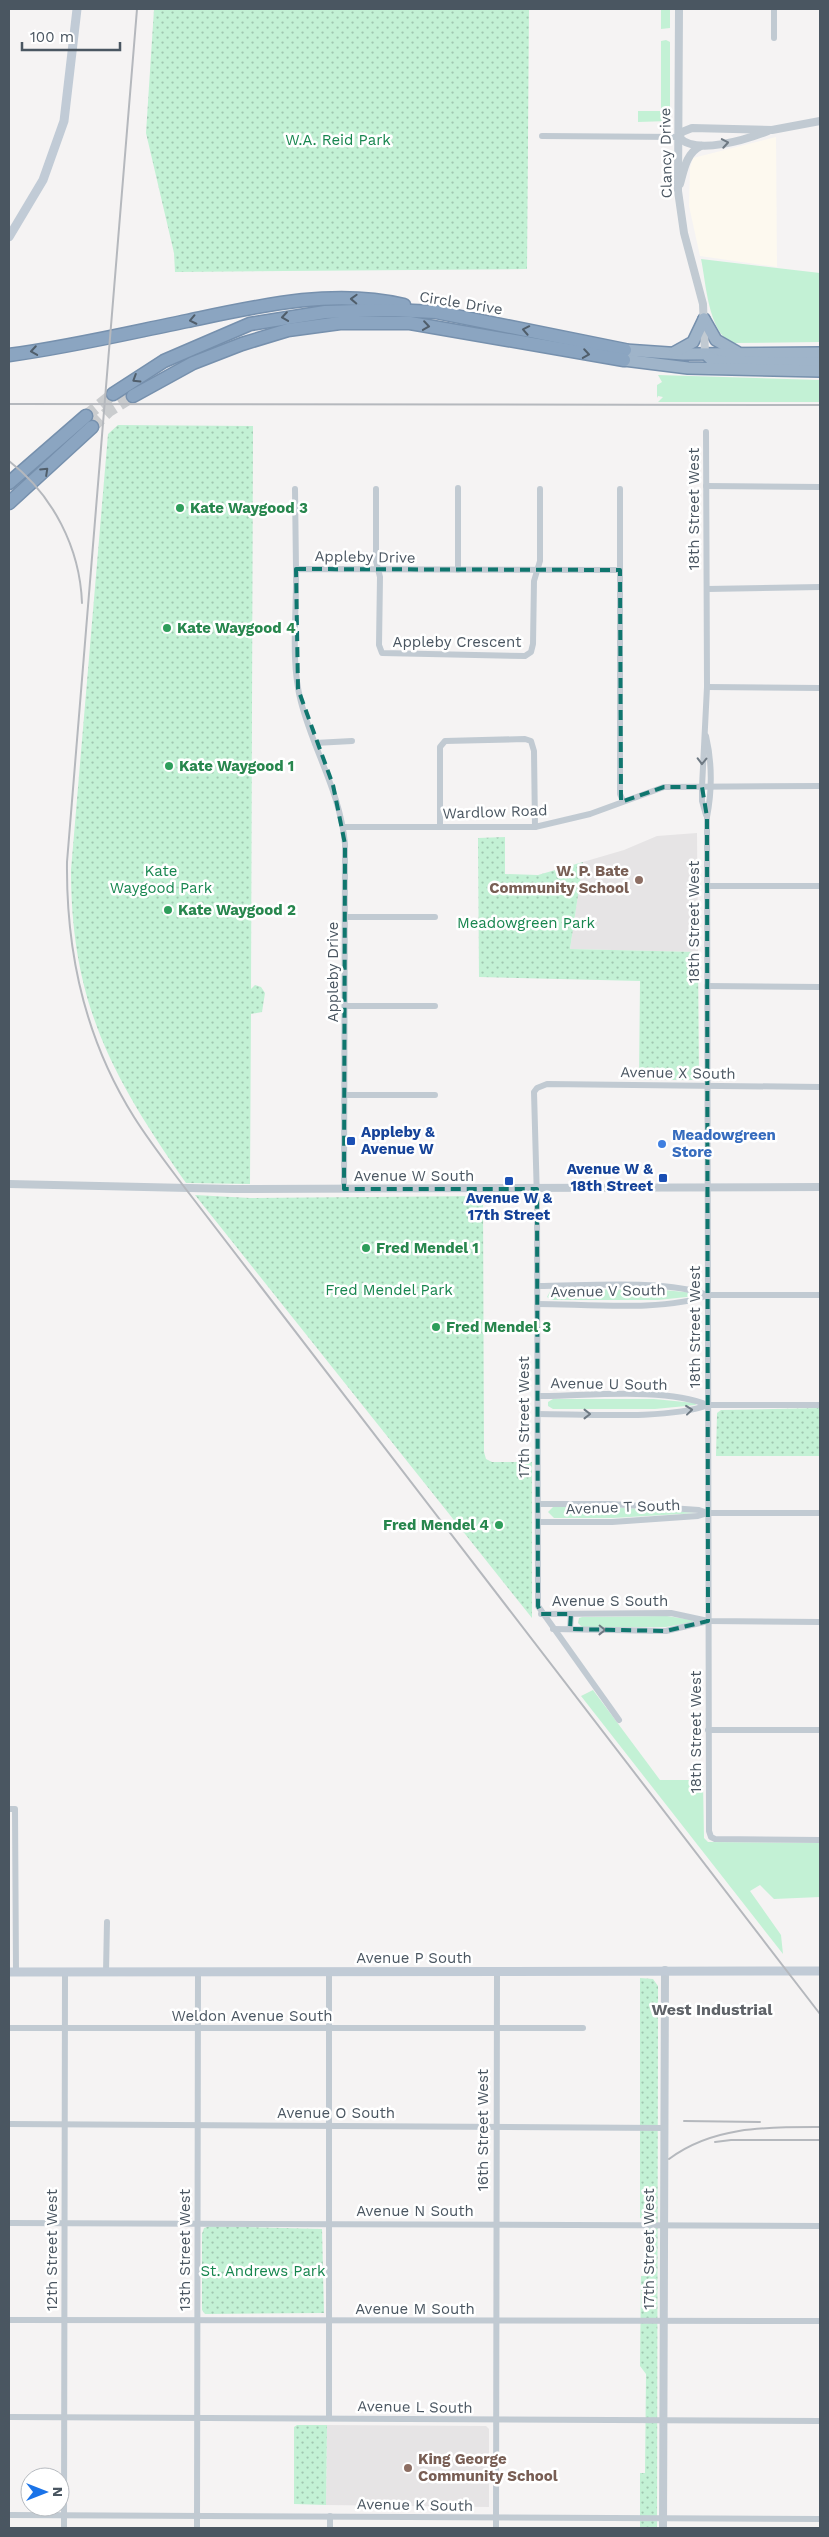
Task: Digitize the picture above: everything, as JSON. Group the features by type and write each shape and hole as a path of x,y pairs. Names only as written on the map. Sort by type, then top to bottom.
{"highway":[{"path":"9,355 71,345 243,309 317,299 384,300 436,312"},
{"name":"Circle Drive","path":"113,394 164,361 250,324 325,312 390,310 436,312 688,368 820,372"},
{"path":"704,319 716,340 732,351 743,353"},
{"path":"668,354 683,349 693,342 704,319"},
{"name":"Circle Drive","path":"133,396 193,364 242,344 288,330 346,322 410,323 624,355 820,353"},
{"path":"624,355 691,361 698,359 705,353 711,359 724,362 820,362"},
{"path":"9,484 89,421 9,504"}],"main road":[{"path":"9,237 43,180 64,122 77,9"},
{"path":"9,231 17,222"},
{"name":"Avenue P South","path":"12,1972 820,1971"}],"street":[{"name":"Clancy Drive","path":"679,9 678,191 684,233 703,304 705,353"},
{"path":"774,9 774,38"},
{"path":"678,191 688,159 694,149 701,146 747,138 772,130 820,121"},
{"path":"679,137 682,132 692,128 772,130"},
{"path":"542,136 679,137 682,140 701,146"},
{"name":"18th Street West","path":"706,432 706,736"},
{"path":"706,486 820,486"},
{"path":"458,488 458,570"},
{"path":"295,489 296,569"},
{"path":"376,489 376,561 378,570"},
{"path":"537,569 540,561 540,489"},
{"path":"620,490 620,794 623,801"},
{"name":"Appleby Drive","path":"344,1189 346,917 344,827 332,785 301,702 297,674 296,569 620,570"},
{"name":"Appleby Crescent","path":"378,570 380,577 379,645 382,653 525,656 533,649 534,581 537,569"},
{"path":"707,589 820,587"},
{"path":"707,687 820,688"},
{"path":"706,736 702,752 702,802 707,817"},
{"path":"706,736 710,752 710,787 707,817"},
{"path":"440,827 440,747 445,741 516,739 528,739 533,743 535,827"},
{"path":"315,742 352,741"},
{"name":"Wardlow Road","path":"344,827 535,827 590,814 664,787 820,786"},
{"name":"18th Street West","path":"707,817 708,1831 711,1837 715,1839 820,1840"},
{"path":"707,886 820,886"},
{"path":"346,917 435,917"},
{"path":"707,986 820,987"},
{"path":"346,1006 435,1006"},
{"name":"Avenue X South","path":"537,1088 547,1084 820,1087"},
{"name":"17th Street West","path":"537,1088 534,1092 538,1286 538,1606 541,1614 619,1720"},
{"path":"345,1095 435,1095"},
{"name":"Avenue W South","path":"9,1184 344,1189 820,1187"},
{"name":"Avenue V South","path":"538,1286 666,1286 696,1290 708,1295"},
{"name":"Avenue V South","path":"538,1304 665,1304 695,1300 708,1295 820,1295"},
{"name":"Avenue U South","path":"538,1396 657,1395 697,1400 708,1405"},
{"name":"Avenue U South","path":"538,1414 656,1413 697,1409 708,1405 820,1405"},
{"name":"Avenue T South","path":"538,1504 612,1504 698,1510 708,1513 820,1514"},
{"name":"Avenue T South","path":"538,1522 612,1522 698,1516 708,1513"},
{"name":"Avenue S South","path":"541,1614 671,1613 708,1621 820,1622"},
{"path":"570,1630 571,1614"},
{"name":"Avenue S South","path":"553,1630 666,1631 708,1621"},
{"path":"708,1730 820,1730"},
{"path":"12,1809 12,1972"},
{"path":"106,1972 108,1922"},
{"name":"17th Street West","path":"663,2528 665,1970"},
{"name":"16th Street West","path":"496,2528 497,1971"},
{"name":"12th Street West","path":"64,2467 65,1972"},
{"name":"13th Street West","path":"197,2528 198,1972"},
{"path":"328,2418 329,1972"},
{"name":"Weldon Avenue South","path":"9,2028 496,2030 583,2028"},
{"name":"Avenue O South","path":"9,2124 663,2128"},
{"name":"Avenue N South","path":"9,2223 820,2226"},
{"name":"Avenue M South","path":"9,2320 820,2321"},
{"name":"Avenue L South","path":"9,2417 820,2421"},
{"name":"Avenue K South","path":"70,2515 820,2519"},
{"path":"330,2516 330,2528"}],"highlighted area":[{"path":"296,569 620,570 621,802 664,787 702,787 707,817 708,1621 666,1631 570,1629 571,1614 541,1614 538,1606 537,1189 344,1189 345,844 333,785 298,689"}],"shaded area":[{"path":"776,137 777,267 700,256 689,206 690,168 693,158"},
{"name":"W. P. Bate Community School","path":"697,833 698,952 570,949 583,862 624,850 657,836"},
{"name":"King George Community School","path":"327,2425 486,2426 489,2429 489,2507 326,2505"}],"green space":[{"name":"W.A. Reid Park","path":"154,9 529,9 527,269 175,272 174,253 146,133"},
{"path":"661,9 670,9 670,28 661,29"},
{"path":"666,40 670,42 669,121 638,122 638,111 661,111 661,41"},
{"path":"701,259 820,273 820,342 732,343 724,337 713,318 709,306"},
{"path":"658,375 820,380 820,402 658,402 663,397 658,396 657,398 657,385 662,382"},
{"name":"Kate Waygood Park","path":"118,425 253,426 251,989 255,985 261,987 265,993 262,1012 251,1014 250,1184 186,1183 137,1108 117,1072 101,1037 88,1000 79,960 73,917 71,870 108,434"},
{"name":"Meadowgreen Park","path":"505,837 505,874 538,875 583,862 570,949 698,952 699,1080 639,1080 640,981 479,977 478,838"},
{"name":"Fred Mendel Park","path":"195,1195 250,1198 483,1196 484,1452 486,1459 492,1462 532,1462 532,1618"},
{"path":"653,1289 695,1293 696,1296 658,1300 552,1300 547,1297 551,1290"},
{"path":"553,1399 654,1399 695,1403 696,1405 655,1409 553,1409 548,1406 548,1402"},
{"path":"820,1408 820,1456 716,1456 717,1413 721,1410"},
{"path":"553,1507 612,1507 697,1513 613,1518 554,1518 548,1512"},
{"path":"667,1616 692,1620 693,1622 666,1627 582,1627 578,1623 579,1618 582,1617"},
{"path":"593,1690 660,1780 700,1780 703,1782 704,1838 708,1842 820,1843 820,1897 774,1899 760,1885 750,1891 781,1935 783,1954 581,1696"},
{"path":"640,1978 653,1979 658,1986 657,2528 640,2528 640,2473 645,2473 646,2374 640,2366 641,2276 646,2276 645,2219 640,2218"},
{"name":"St. Andrews Park","path":"210,2226 322,2229 324,2313 205,2314 202,2310 202,2234 204,2228"},
{"path":"297,2425 327,2425 326,2505 294,2504 294,2427"}],"tunnel":[{"path":"86,416 113,394"},
{"path":"92,427 109,411 133,396"}],"railway":[{"path":"137,9 67,862 70,929 75,962 91,1026 117,1087 134,1117 158,1152 820,2014"},
{"path":"9,404 820,405"},
{"path":"9,461 39,490 61,524 76,562 82,603"},
{"path":"684,2121 760,2122"},
{"path":"669,2159 686,2148 722,2134 761,2128 820,2127"},
{"path":"715,2142 731,2140 820,2140"}],"place":[{"name":"Kate Waygood 3","path":"180,508"},
{"name":"Kate Waygood 4","path":"167,628"},
{"name":"Kate Waygood 1","path":"169,766"},
{"name":"W. P. Bate Community School","path":"639,880"},
{"name":"Kate Waygood 2","path":"168,910"},
{"name":"Appleby & Avenue W","path":"351,1141"},
{"name":"Meadowgreen Store","path":"662,1144"},
{"name":"Avenue W & 18th Street","path":"663,1178"},
{"name":"Avenue W & 17th Street","path":"509,1181"},
{"name":"Fred Mendel 1","path":"366,1248"},
{"name":"Fred Mendel 3","path":"436,1327"},
{"name":"Fred Mendel 4","path":"499,1525"},
{"name":"King George Community School","path":"408,2468"}],"district":[{"name":"West Industrial","path":"712,2009"}]}
